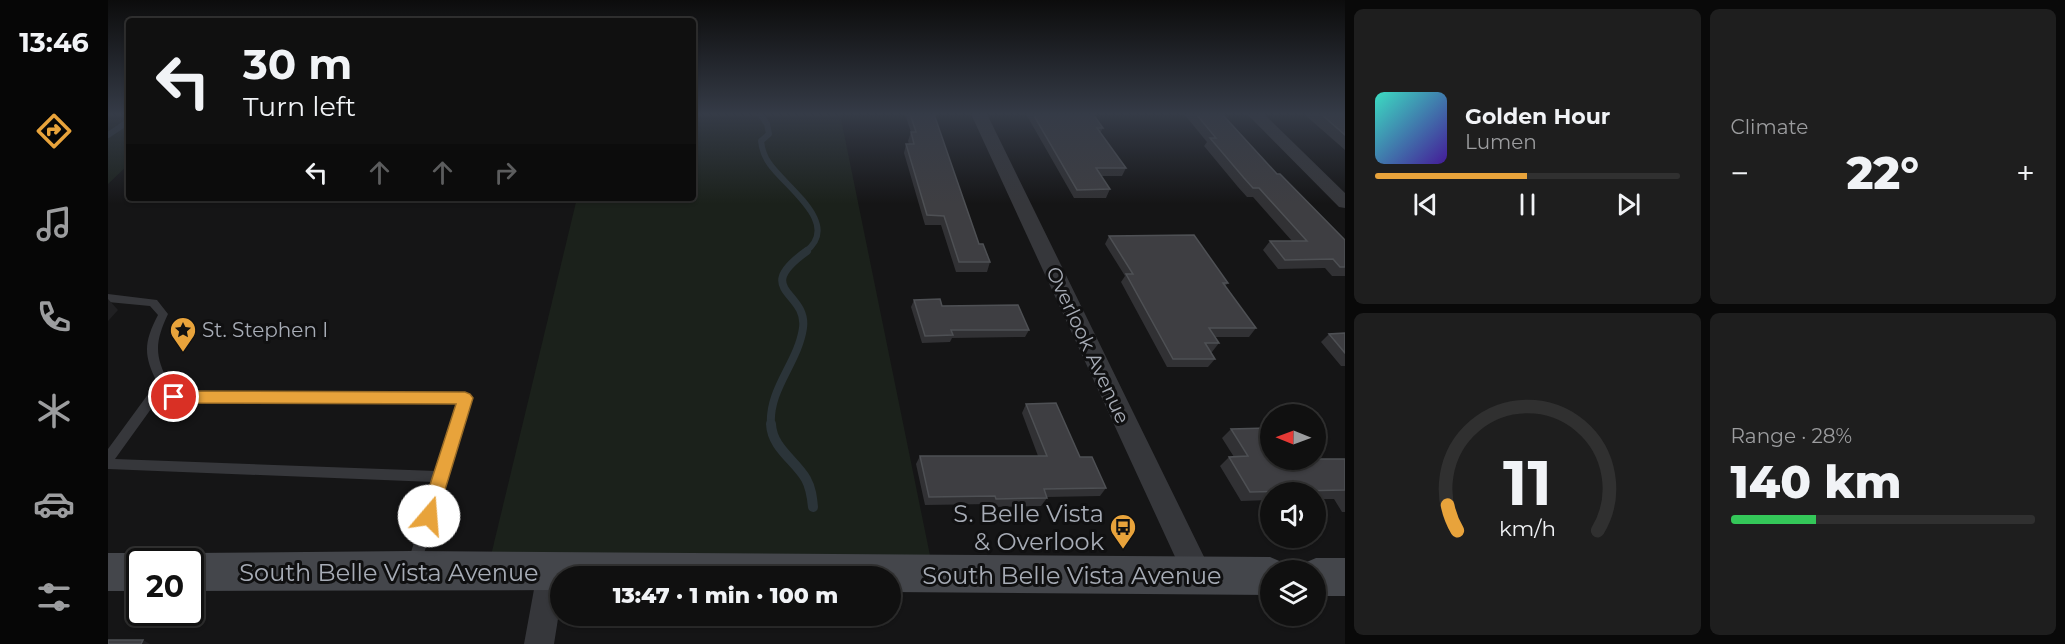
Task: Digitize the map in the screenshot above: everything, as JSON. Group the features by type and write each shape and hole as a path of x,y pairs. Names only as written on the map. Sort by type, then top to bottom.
{"street":[{"name":"Overlook Avenue","path":"993,144 1198,575"},
{"path":"1285,144 1345,204"},
{"name":"South Belle Vista Avenue","path":"204,572 412,570 550,573"},
{"path":"108,572 126,572"},
{"name":"South Belle Vista Avenue","path":"901,574 1260,576"},
{"path":"1326,577 1345,577"},
{"path":"539,644 550,579"}],"lane":[{"path":"108,298 123,297 153,303 163,314 154,332 150,351 163,383 108,459"},
{"path":"152,397 465,398 412,570"},
{"path":"108,464 441,477"}],"shaded area":[{"path":"108,144 126,144 126,167 108,184"},
{"path":"696,144 846,144 934,575 901,575 901,566 550,566 550,572 487,572 576,201 696,201"}],"building":[{"path":"906,144 944,144 979,244 983,244 990,262 959,262 944,216 927,215"},
{"path":"1050,144 1109,144 1126,168 1096,168 1110,189 1077,190"},
{"path":"1215,144 1250,144 1345,240 1345,267 1340,267 1333,259 1285,260 1270,241 1307,241 1259,188 1253,188"},
{"path":"1194,235 1228,283 1223,283 1256,328 1209,328 1219,343 1205,343 1215,359 1173,359 1126,274 1133,274 1109,236"},
{"path":"940,299 942,306 1018,305 1029,330 951,330 953,335 925,336 914,300"},
{"path":"1345,333 1345,353 1329,334"},
{"path":"1056,403 1080,457 1092,457 1106,488 1044,489 1047,498 929,497 920,456 1047,456 1026,404"},
{"path":"1260,428 1260,470 1326,470 1326,459 1345,459 1345,490 1326,490 1326,482 1260,482 1260,492 1250,492 1229,457 1248,456 1231,429"},
{"path":"108,640 143,640 141,644 108,644"}],"waterway":[{"path":"762,144 769,163 815,218 818,230 815,241 805,252"},
{"path":"771,424 774,400 800,341 803,328 798,306 782,283 783,275 791,264 807,251"},
{"path":"771,424 775,440 806,479 813,507"}],"place":[{"name":"St. Stephen I","path":"183,353"},
{"name":"S. Belle Vista & Overlook","path":"1123,550"}],"route":[{"path":"174,397 465,398 429,516"}]}
